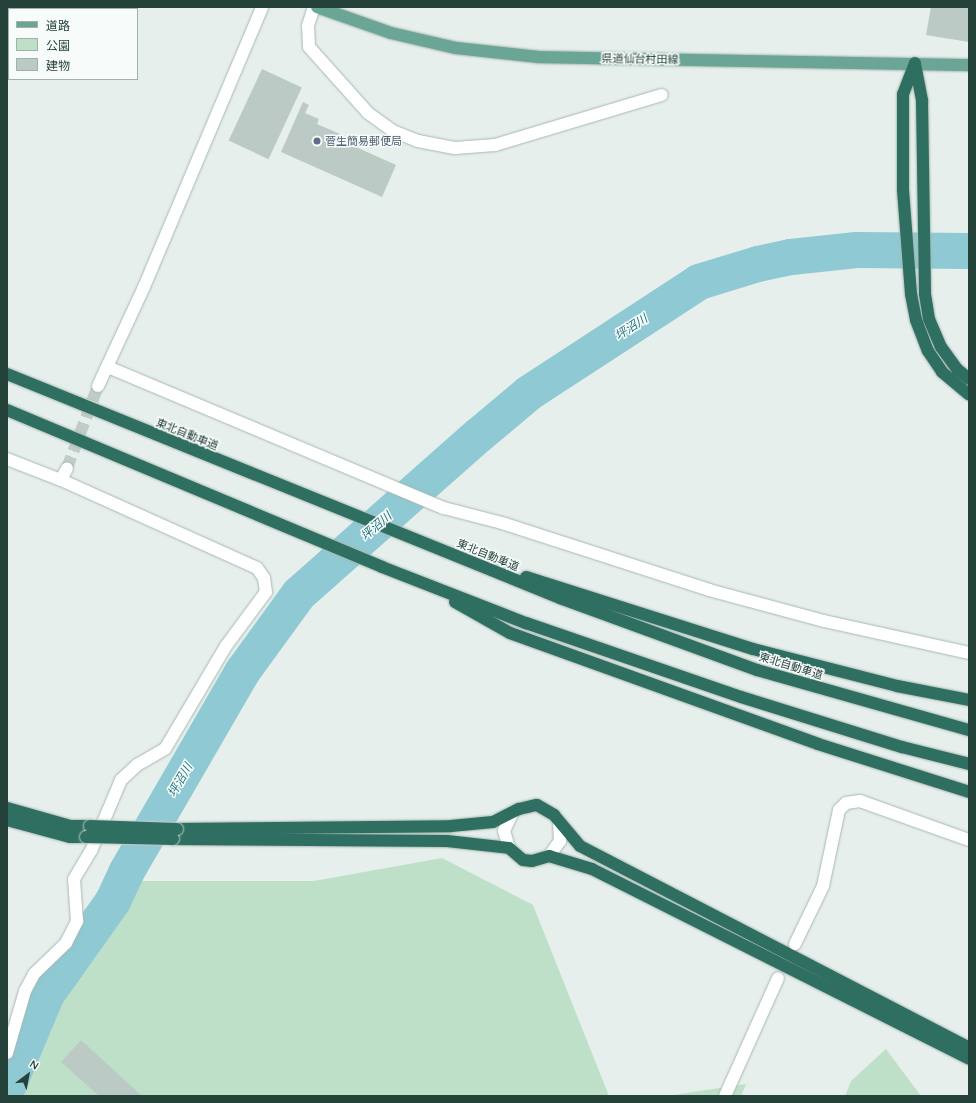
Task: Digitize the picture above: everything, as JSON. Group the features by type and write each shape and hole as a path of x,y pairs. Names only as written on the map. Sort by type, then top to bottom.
{"highway":[{"path":"915,63 903,94 905,220 911,294 916,320 928,351 942,372 969,395"},
{"path":"915,63 922,101 925,294 929,319 941,347 958,370 969,378"},
{"name":"東北自動車道","path":"7,374 560,598 757,670 969,730"},
{"path":"7,410 423,584 526,623 741,697 902,748 969,764"},
{"path":"441,550 753,649 897,686 969,700"},
{"path":"423,584 510,633 818,744 969,792"},
{"path":"175,834 451,826 493,822 528,806 538,806 554,815 580,846 969,1048"},
{"path":"7,808 88,832"},
{"path":"7,820 70,836 88,832 447,841 509,848 523,860 541,860 549,856 592,869 969,1058"}],"main road":[{"name":"県道仙台村田線","path":"317,7 391,33 456,48 532,56 969,65"}],"street":[{"path":"98,386 108,367 262,7"},
{"path":"314,7 308,26 310,46 368,113 393,131 418,141 455,148 495,145 662,95"},
{"path":"108,367 289,441 370,478 444,508 502,523 724,594 824,621 969,653"},
{"path":"7,459 61,480 257,568 264,578 266,592 226,646 165,749 137,765 121,780 91,851 74,879 78,921 66,943 34,974 25,991 7,1053"},
{"path":"61,480 67,468"},
{"path":"795,944 823,886 839,810 846,803 860,801 969,840"},
{"path":"509,848 504,831 512,814"},
{"path":"549,856 560,841 559,822"},
{"path":"725,1096 778,978"}],"green space":[{"path":"442,858 533,905 609,1096 7,1096 7,1034 136,881 314,881"},
{"path":"886,1049 921,1096 845,1096 851,1081"},
{"path":"746,1084 741,1096 667,1096"}],"building":[{"path":"931,7 969,7 969,42 926,35"},
{"path":"262,69 302,88 268,159 229,141"},
{"path":"303,102 309,105 305,113 319,119 317,124 340,134 338,139 396,165 382,197 281,152"},
{"path":"81,1040 142,1096 99,1096 61,1062"}],"waterway":[{"name":"坪沼川","path":"7,1089 47,994 113,901 127,871 243,671 299,594 479,435 529,393 699,282 758,264 791,257 857,250 969,251"}],"tunnel":[{"path":"67,468 98,386"}],"place":[{"name":"菅生簡易郵便局","path":"317,141"}]}
